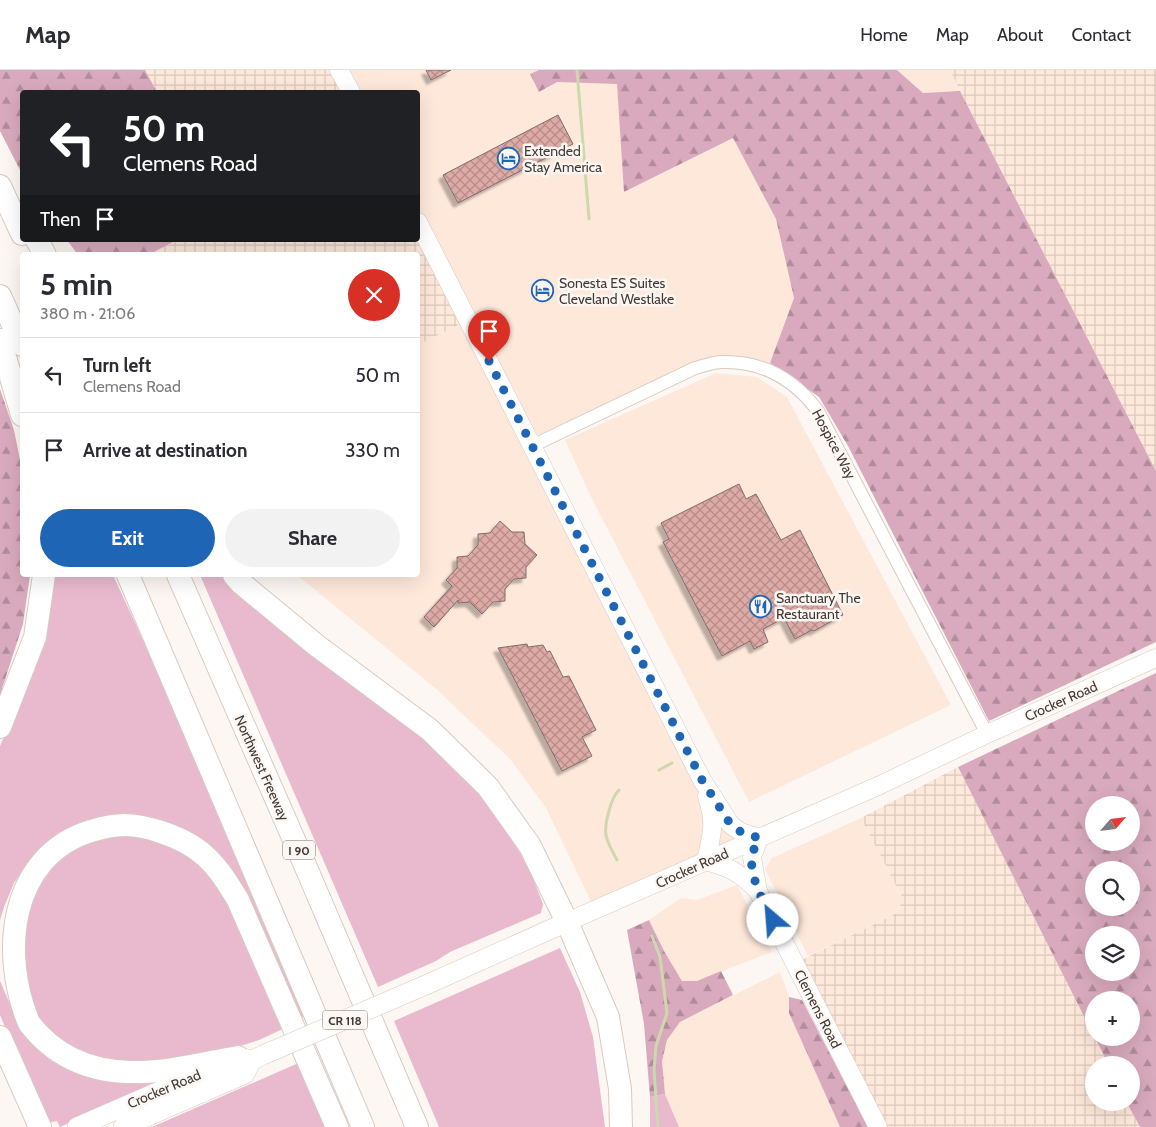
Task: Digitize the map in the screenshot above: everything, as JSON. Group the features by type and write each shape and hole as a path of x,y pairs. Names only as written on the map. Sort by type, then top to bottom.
{"highway":[{"path":"0,172 20,210"},
{"path":"0,186 20,230"},
{"path":"0,296 20,341"},
{"path":"0,340 20,408"},
{"path":"0,727 35,637 44,577"},
{"path":"129,577 363,1127"},
{"name":"Northwest Freeway","path":"179,577 417,1127"},
{"path":"236,577 316,646 430,730 488,787 530,846 567,922 608,1017 620,1089 621,1127"},
{"path":"251,1057 170,1069 130,1072 105,1069 75,1061 56,1051 41,1039 18,1010 10,991 3,953 3,934 8,912 23,881 33,867 62,844 82,834 122,825 142,826 176,837 203,854 222,874 238,900 336,1127"},
{"path":"0,1037 40,1127"}],"main road":[{"name":"Crocker Road","path":"77,1127 428,984 567,922"},
{"name":"Crocker Road","path":"123,1127 245,1074 251,1057"}],"street":[{"path":"339,70 350,90"},
{"path":"420,226 702,780 731,825 741,832 759,838"},
{"name":"Hospice Way","path":"532,446 696,368 720,362 748,364 771,371 790,382 806,395 818,411 987,734"},
{"name":"Crocker Road","path":"567,922 878,786 987,734 1156,658"},
{"path":"702,780 712,809 714,825 706,862"},
{"name":"Clemens Road","path":"759,838 752,857 758,891 878,1127"},
{"name":"Clemens Road","path":"706,862 732,869 744,877 758,891"}],"shaded area":[{"path":"145,70 346,70 357,90 156,90"},
{"path":"346,70 539,70 530,74 540,92 556,82 617,84 625,192 733,138 776,219 794,298 770,363 742,358 713,356 686,366 534,437 740,841 593,906 546,808 510,759 434,687 299,577 420,577 420,344 474,317 420,212 420,90 357,90"},
{"path":"897,70 950,70 960,91 923,93"},
{"path":"950,70 1156,70 1156,471 960,91"},
{"path":"420,212 474,317 420,344 420,252 154,252 173,242 420,242"},
{"path":"716,373 757,377 787,397 951,705 749,802 591,497 565,440"},
{"path":"51,577 114,577 161,679 304,1016 300,1019 243,887 158,821 34,856 14,883 0,920 0,746 7,730"},
{"path":"201,577 230,577 404,716 498,812 531,873 543,904 541,913 450,952 436,961 378,987"},
{"path":"958,767 1085,1018 1085,1046 1099,1046 1104,1056 1085,1056 1085,1111 1131,1111 1140,1127 885,1127 799,961 897,913 903,899 861,818"},
{"path":"861,818 903,899 897,913 808,956 765,869 772,858"},
{"path":"128,831 186,848 215,874 287,1027 259,1040 231,1049 177,1062 112,1061 75,1051 57,1041 23,999 13,919 62,851"},
{"path":"737,885 772,952 697,981 682,981 664,951 649,920 681,898 697,900"},
{"path":"560,948 580,992 593,1037 605,1127 439,1127 394,1021"},
{"path":"780,972 789,997 789,1013 840,1127 679,1127 665,1094 662,1061 667,1040 680,1022"},
{"path":"0,981 13,1011 32,1040 153,1076 157,1083 60,1127 57,1121 47,1123 0,1015"},
{"path":"303,1061 332,1127 152,1127"},
{"path":"665,1094 679,1127 650,1127 650,1097"}],"green space":[{"path":"0,70 145,70 156,90 20,90 20,170 0,131"},
{"path":"539,70 897,70 923,93 960,91 1156,471 1156,642 989,721 848,446 819,397 770,363 794,298 776,219 733,138 624,192 617,84 557,82 539,92 530,74"},
{"path":"68,242 173,242 154,252 76,252"},
{"path":"0,389 14,430 20,460 20,577 30,577 23,624 0,695"},
{"path":"1156,673 1156,1127 1140,1127 1131,1111 1140,1111 1140,1056 1104,1056 1099,1046 1140,1046 1140,991 1085,991 1085,1018 958,767"},
{"path":"649,920 664,951 682,981 697,981 721,971 733,995 680,1022 667,1040 662,1061 665,1094 650,1097 644,1024 627,930"},
{"path":"789,997 802,1000 868,1127 840,1127 789,1013"}],"building":[{"path":"426,70 451,70 431,80"},
{"name":"Extended Stay America","path":"558,115 573,144 458,203 443,175"},
{"path":"739,484 746,499 756,494 781,540 800,530 843,615 795,639 784,618 763,629 768,642 754,649 750,641 722,656 663,542 669,539 661,523"},
{"path":"500,521 512,532 524,532 525,544 537,555 526,567 526,578 514,579 505,589 505,601 493,602 482,614 470,602 458,603 458,600 434,627 424,617 452,586 446,580 457,568 457,557 468,556 478,545 478,534 490,533"},
{"path":"527,644 528,647 543,645 547,652 550,651 563,677 569,676 596,730 582,737 592,756 562,771 498,648"}],"waterway":[{"path":"577,70 589,219"},
{"path":"659,770 672,763"},
{"path":"617,860 606,837 606,826 611,805 619,790"},
{"path":"652,936 660,957 667,1013 656,1046 654,1070 658,1127"}],"place":[{"name":"Extended Stay America","path":"508,159"},
{"name":"Sonesta ES Suites Cleveland Westlake","path":"543,291"},
{"name":"Sanctuary The Restaurant","path":"760,606"}],"route":[{"path":"489,361 702,780 731,825 741,832 759,838 752,857 753,866 758,891 773,920"}]}
